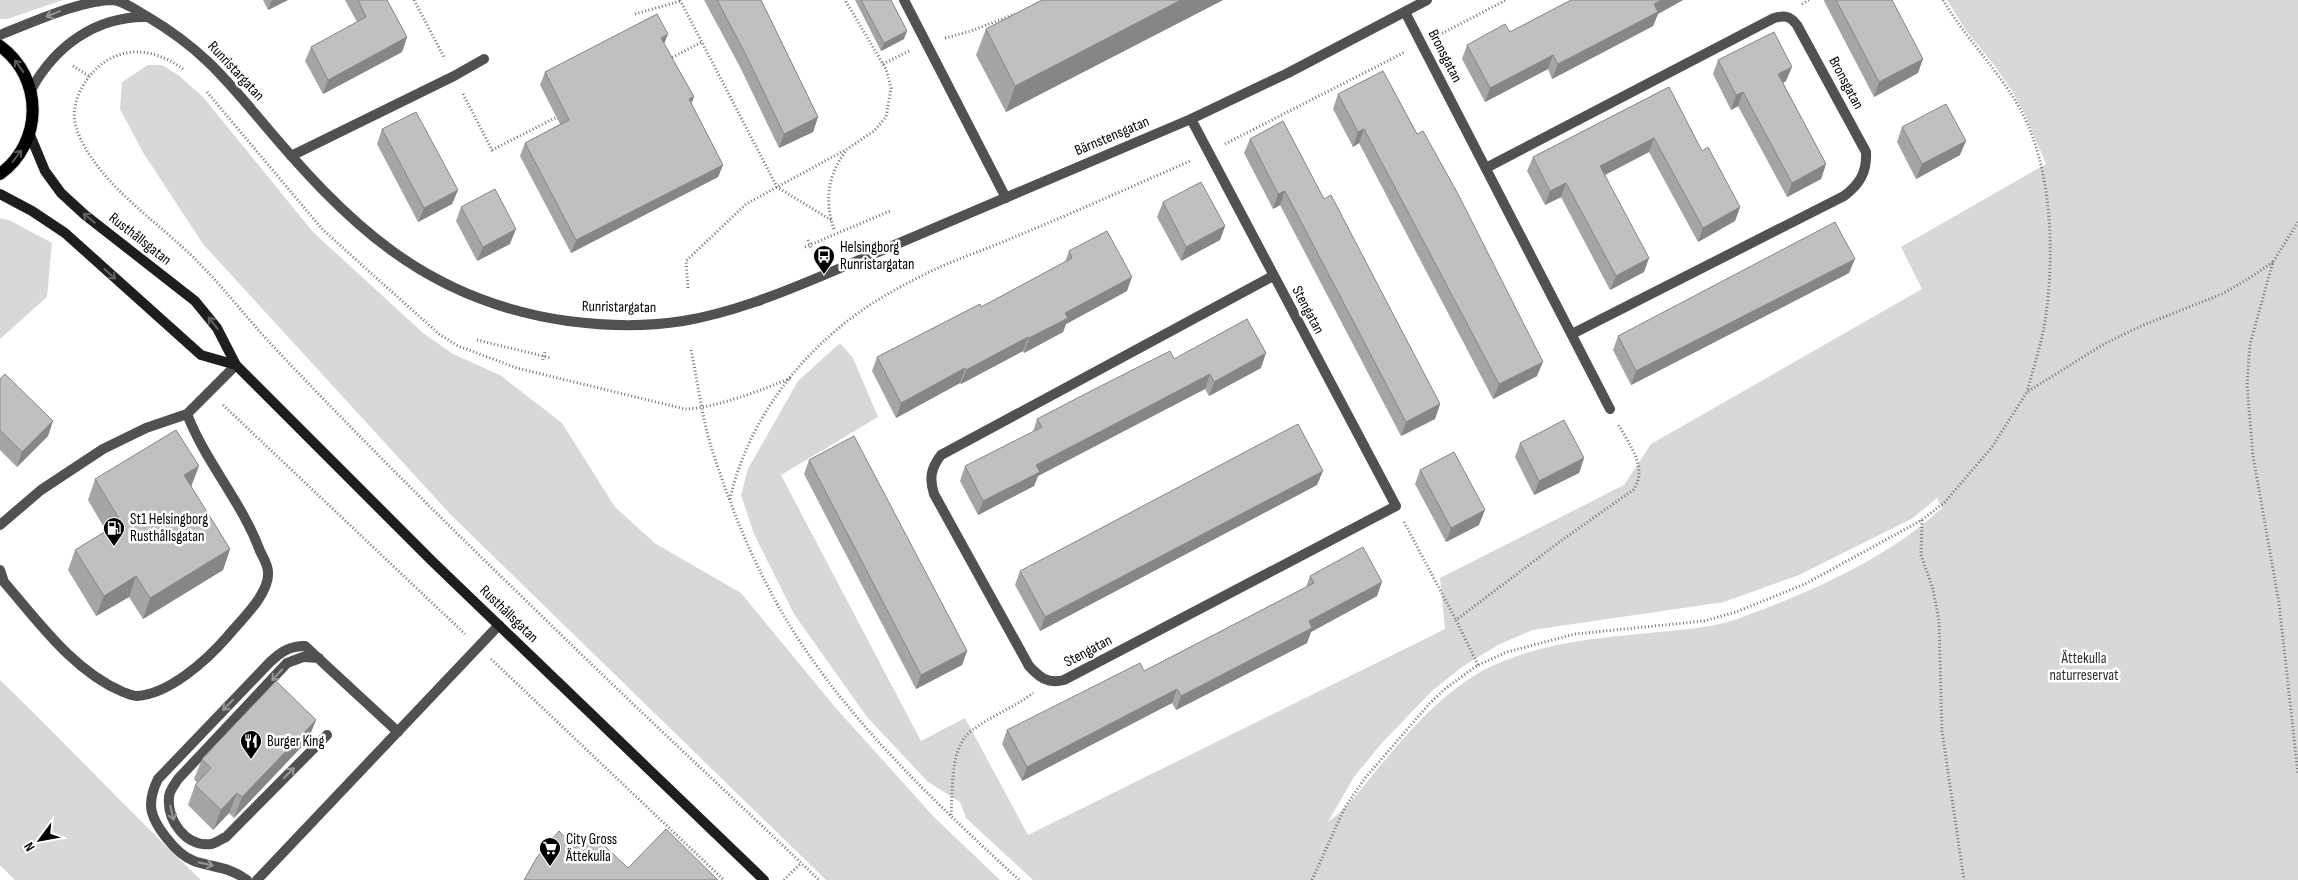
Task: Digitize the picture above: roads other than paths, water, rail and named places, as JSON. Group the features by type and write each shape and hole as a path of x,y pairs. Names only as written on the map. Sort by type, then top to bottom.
{"main road":[{"path":"0,46 8,52 23,70 31,90 34,112 30,135 21,152 9,168 0,174"},
{"name":"Rusthållsgatan","path":"30,135 45,170 70,202 195,301 217,328 236,365 499,625 764,880"},
{"name":"Rusthållsgatan","path":"0,194 65,233 201,355 236,365"}],"street":[{"name":"Runristargatan","path":"0,36 86,2 114,0 122,2 175,32 220,72 290,156 349,217 396,254 431,276 467,295 528,314 593,324 649,325 684,321 730,310 774,296 1006,198"},
{"path":"904,0 1006,198"},
{"name":"Bärnstensgatan","path":"1006,198 1191,119 1288,73 1427,0"},
{"path":"122,2 123,18"},
{"name":"Bronsgatan","path":"1405,12 1610,408"},
{"name":"Bronsgatan","path":"1486,168 1774,18 1784,15 1792,18 1797,25 1866,152 1863,177 1855,188 1844,196 1572,334"},
{"path":"31,90 39,76 57,53 86,32 123,18 148,17"},
{"path":"290,156 454,76 484,59"},
{"name":"Stengatan","path":"1191,119 1272,276 1396,506 1064,680 1046,681 1029,666 934,494 930,482 934,465 941,455 1272,276"},
{"path":"0,525 40,490 103,449 146,428 187,414 236,365"},
{"path":"0,570 4,582 73,658 106,685 135,696 155,692 183,676 215,650 262,597 268,572 258,543 201,447 187,414"},
{"path":"257,880 499,625"},
{"path":"247,880 227,868 193,861 180,853 157,824 151,807 153,790 158,779 280,652 294,646 305,646 398,732"},
{"path":"319,658 302,657 288,663 178,779 169,796 172,817 180,832 193,842 212,844 226,837 327,735"}],"place":[{"name":"Helsingborg Runristargatan","path":"824,275"},
{"name":"St1 Helsingborg Rusthållsgatan","path":"114,547"},
{"name":"Burger King","path":"251,760"},
{"name":"City Gross Ättekulla","path":"550,867"}],"park label":[{"name":"Ättekulla naturreservat","path":"2084,666"}]}
